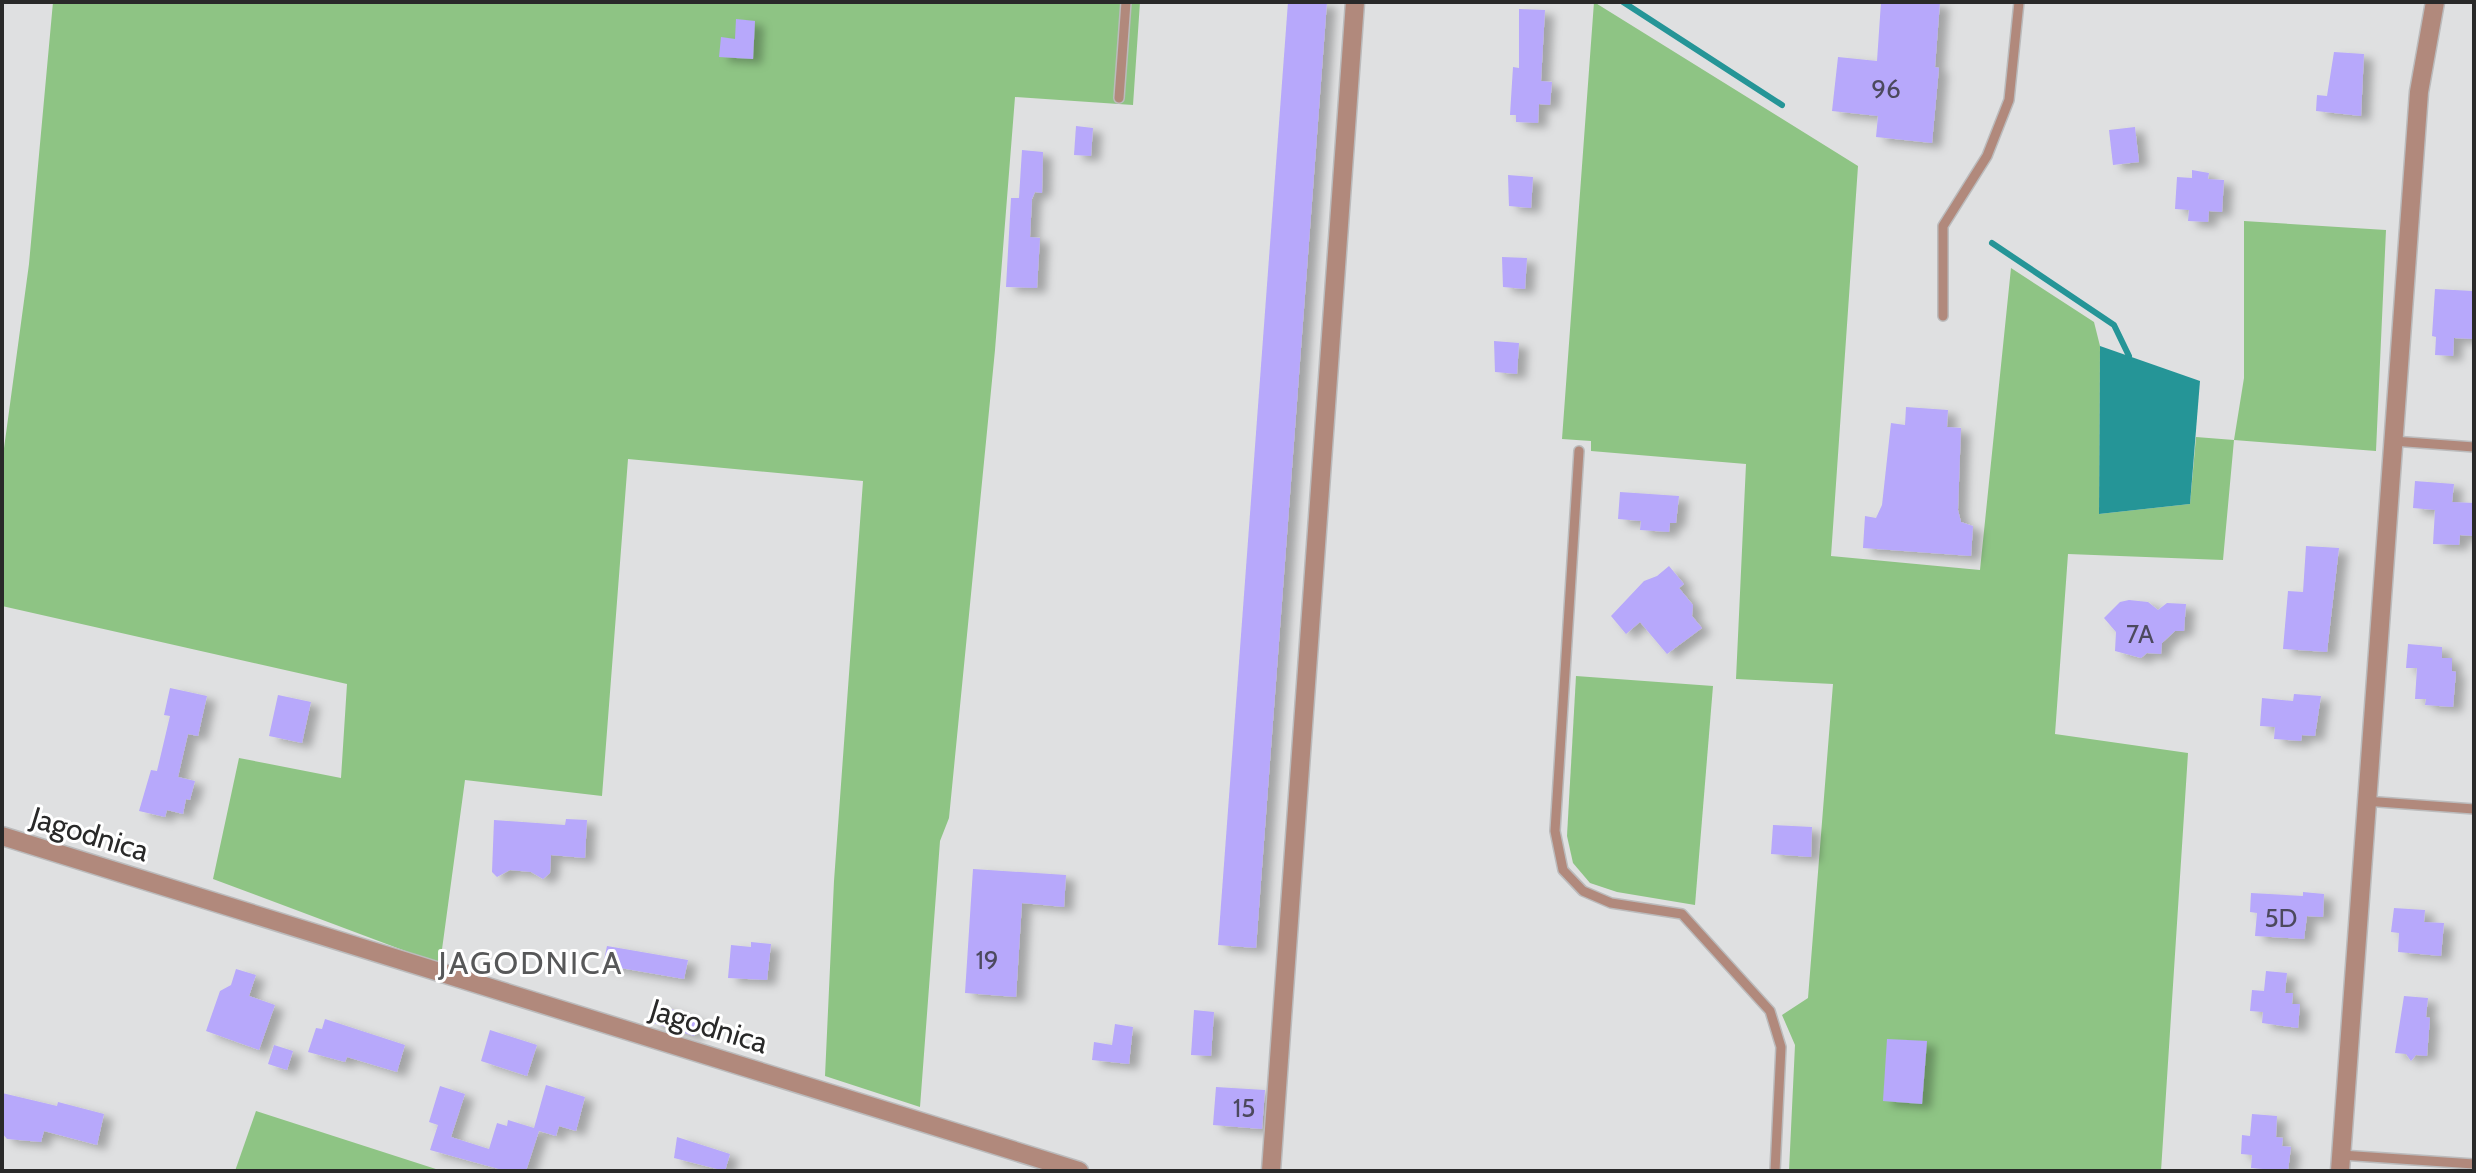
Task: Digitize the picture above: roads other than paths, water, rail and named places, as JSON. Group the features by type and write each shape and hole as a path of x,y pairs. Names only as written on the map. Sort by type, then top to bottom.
{"street":[{"path":"1271,1171 1355,2"},
{"path":"2340,1163 2419,92 2435,2"},
{"name":"Jagodnica","path":"2,836 1079,1171"}],"lane":[{"path":"1119,98 1126,2"},
{"path":"1943,316 1943,226 1987,156 2009,100 2019,2"},
{"path":"2393,441 2474,447"},
{"path":"1579,451 1555,831 1563,870 1583,891 1611,903 1682,914 1770,1011 1781,1047 1775,1171"},
{"path":"2365,801 2474,809"},
{"path":"2340,1163 2474,1164"}],"water":[{"path":"2100,346 2200,381 2190,504 2099,514"}],"waterway":[{"path":"1623,2 1782,105"},
{"path":"1992,243 2114,325 2129,356"}],"district":[{"name":"JAGODNICA","path":"531,962"}]}
